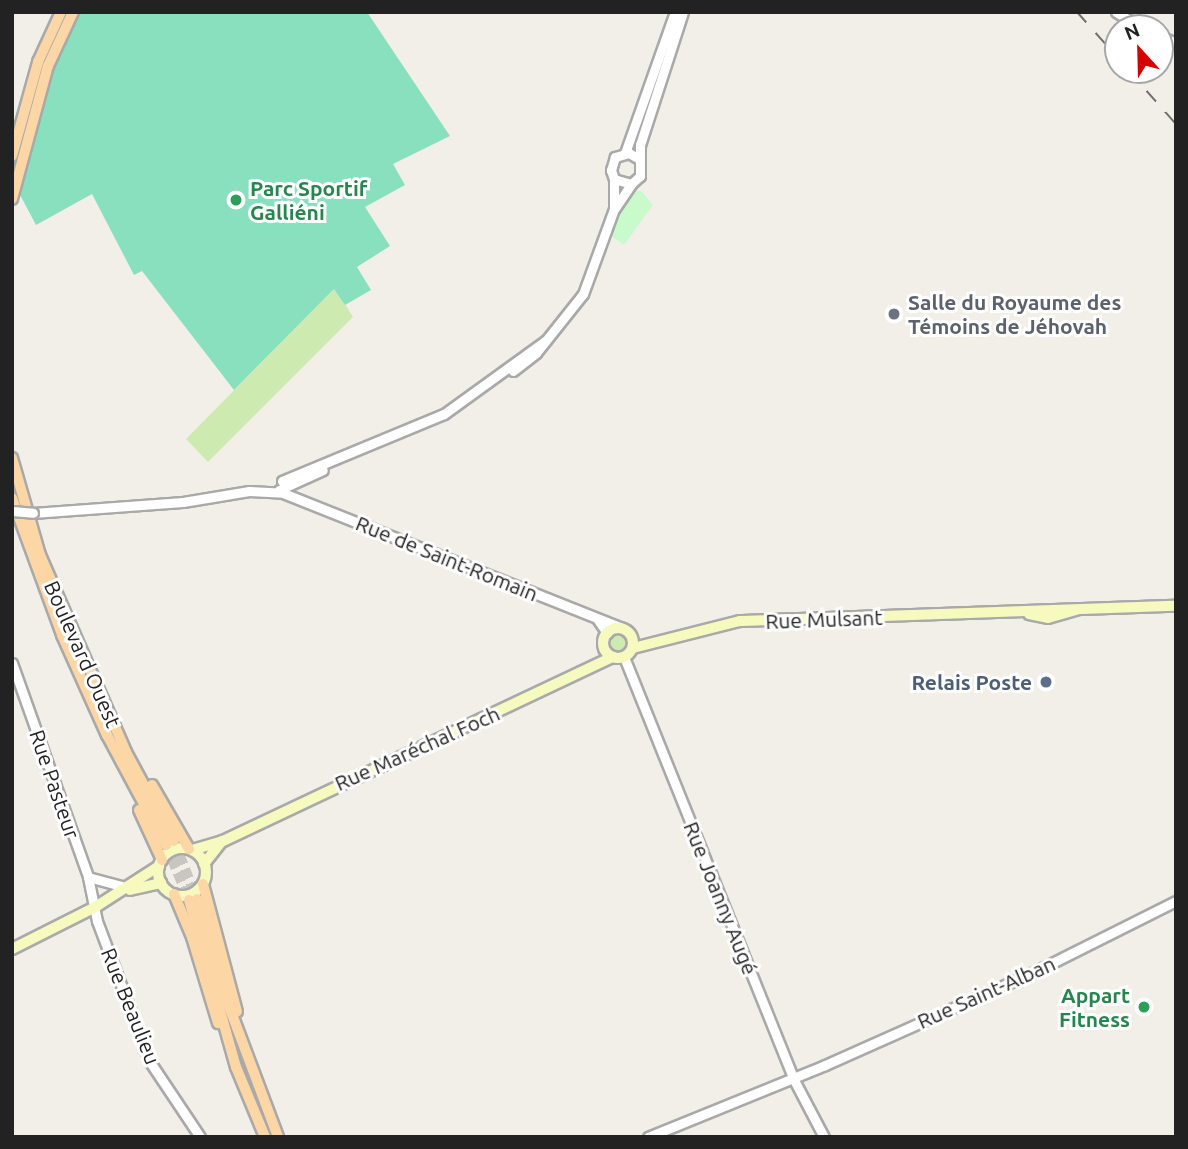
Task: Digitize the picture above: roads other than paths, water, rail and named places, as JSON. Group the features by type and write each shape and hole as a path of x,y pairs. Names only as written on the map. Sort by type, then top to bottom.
{"main road":[{"path":"12,155 38,62 61,12"},
{"path":"12,199 48,66 73,12"},
{"name":"Boulevard Ouest","path":"12,458 40,555 109,713 170,843 107,735 62,635 12,498"},
{"name":"Rue Mulsant","path":"633,648 740,621 1018,611 1048,618 1080,609 1176,606"},
{"path":"622,628 632,636 633,648 618,657 604,645 607,633 622,628"},
{"path":"62,635 101,737 160,863 161,883"},
{"name":"Rue Maréchal Foch","path":"191,850 223,841 618,657"},
{"path":"109,713 191,850 204,864 203,884 248,1060"},
{"name":"Rue Maréchal Foch","path":"204,864 223,841"},
{"path":"12,949 97,906 160,863 174,849 191,850"},
{"path":"106,899 152,883 161,883 174,894 192,937 208,1000 265,1137"},
{"path":"174,894 189,895 203,884"},
{"path":"236,1067 193,899 248,1060 278,1137"}],"street":[{"path":"614,209 612,161 625,153 675,12"},
{"path":"289,485 346,456 444,414 515,369 545,341 583,294 614,209 642,172 639,159 683,12"},
{"path":"625,153 639,159"},
{"path":"614,179 631,184"},
{"name":"Rue de Saint-Romain","path":"12,511 33,513 183,502 289,485"},
{"name":"Rue de Saint-Romain","path":"249,491 270,491 289,485"},
{"name":"Rue de Saint-Romain","path":"289,485 301,500 622,628"},
{"name":"Rue de Saint-Romain","path":"593,617 604,624 607,633"},
{"name":"Rue Joanny Augé","path":"618,657 793,1077 824,1137"},
{"name":"Rue Pasteur","path":"12,663 97,906"},
{"path":"88,877 126,887"},
{"name":"Rue Saint-Alban","path":"649,1137 1038,970 1176,901"},
{"name":"Rue Beaulieu","path":"97,906 97,921 150,1062 200,1137"}],"tunnel":[{"path":"174,841 197,899"},
{"path":"166,845 189,900"}],"railway":[{"path":"1077,12 1104,42"},
{"path":"1140,84 1176,124"}],"place":[{"name":"Parc Sportif Galliéni","path":"236,200"},
{"name":"Salle du Royaume des Témoins de Jéhovah","path":"894,314"},
{"name":"Relais Poste","path":"1046,682"},
{"name":"Appart Fitness","path":"1144,1007"}]}
